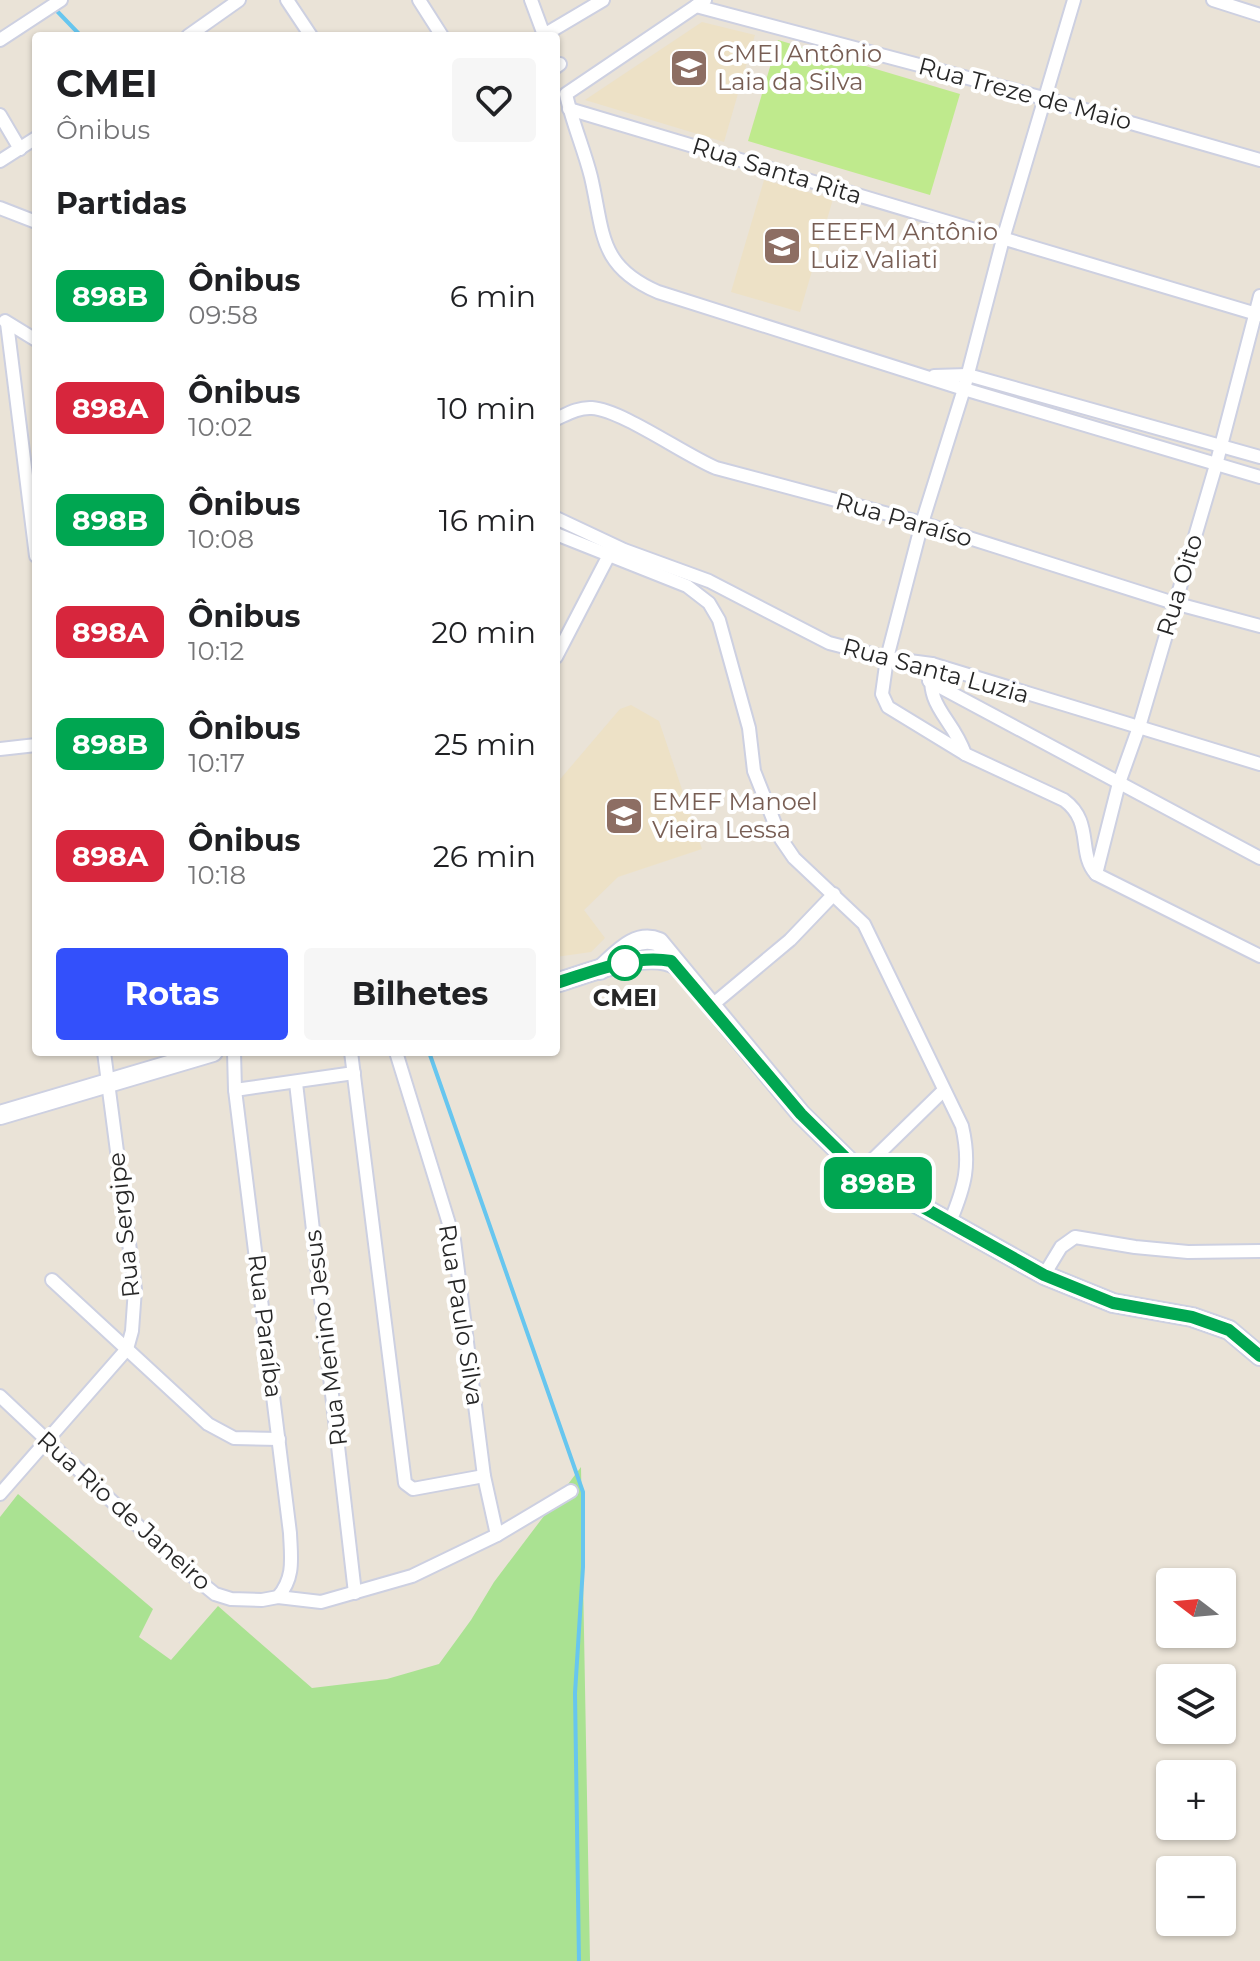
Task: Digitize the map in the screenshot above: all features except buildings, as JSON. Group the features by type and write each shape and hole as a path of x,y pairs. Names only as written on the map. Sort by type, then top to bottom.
{"street":[{"path":"0,40 61,0"},
{"path":"196,32 239,0"},
{"path":"287,0 308,32"},
{"path":"419,0 439,32"},
{"path":"531,0 543,32"},
{"path":"549,32 603,0"},
{"path":"1074,0 1003,239 964,389 922,523 887,658 882,694 888,707 965,754 1064,800 1075,809 1081,820 1089,861 1096,874 1260,956"},
{"path":"1213,0 1260,15"},
{"path":"701,3 566,94 591,177 608,253 626,275 658,292 964,389 1260,477"},
{"name":"Rua Treze de Maio","path":"701,3 1260,160"},
{"name":"Rua Santa Rita","path":"569,109 1258,315"},
{"path":"0,115 20,149"},
{"path":"0,161 32,141"},
{"path":"0,208 32,220"},
{"name":"Rua Oito","path":"1096,874 1119,783 1139,727 1222,446 1258,315 1260,296"},
{"path":"4,320 32,338"},
{"path":"4,320 32,492"},
{"path":"927,376 968,375 1260,457"},
{"name":"Rua Paraíso","path":"560,417 582,408 594,408 620,417 688,457 716,468 922,523 1174,603 1260,626"},
{"name":"Rua Santa Luzia","path":"560,520 624,550 709,581 798,630 829,643 887,658 932,664 1260,764"},
{"path":"560,536 687,586 709,603 723,633 749,728 754,771 781,839 794,858 864,924 942,1092 962,1126 967,1173 950,1222"},
{"path":"560,649 608,557"},
{"path":"932,664 929,681 932,698 957,732 965,754"},
{"path":"929,681 1260,858"},
{"path":"0,749 32,745"},
{"path":"711,1006 790,940 834,894"},
{"path":"560,982 600,970 635,941 651,939 659,942 801,1114 860,1172 1044,1275 1113,1303 1192,1317 1229,1330 1260,1356"},
{"name":"Rua Sergipe","path":"104,1056 135,1289 132,1331 127,1349"},
{"path":"0,1115 198,1056"},
{"name":"Rua Paraíba","path":"234,1056 235,1090 279,1439 292,1572 288,1586 278,1597"},
{"path":"352,1056 405,1483 413,1489 484,1476"},
{"name":"Rua Paulo Silva","path":"397,1056 454,1240 484,1476 497,1535"},
{"path":"235,1090 354,1073"},
{"name":"Rua Menino Jesus","path":"296,1083 355,1593"},
{"path":"860,1172 942,1092"},
{"path":"1044,1275 1061,1247 1075,1237 1162,1250 1260,1251"},
{"path":"52,1280 222,1434 234,1438 279,1439"},
{"path":"0,1494 127,1349"},
{"name":"Rua Rio de Janeiro","path":"0,1396 183,1568 215,1594 231,1599 278,1597 321,1602 412,1576 497,1535 571,1491"}],"shaded area":[{"name":"CMEI Antônio Laia da Silva","path":"702,22 755,35 724,142 585,100"},
{"name":"EEEFM Antônio Luiz Valiati","path":"764,180 833,199 800,312 731,292"},
{"name":"EMEF Manoel Vieira Lessa","path":"631,705 659,721 702,849 618,877 584,910 605,938 591,952 560,956 560,779 620,709"}],"green space":[{"path":"778,40 960,94 930,195 748,141"},
{"path":"581,1467 590,1961 0,1961 0,1517 18,1494 153,1609 139,1637 171,1660 218,1606 312,1688 387,1679 439,1664 494,1582"}],"waterway":[{"path":"56,10 77,32"},
{"path":"430,1056 583,1492 583,1567 575,1693 579,1961"}],"bus line":[{"name":"898B","path":"560,982 619,964 650,959 671,961 801,1114 860,1172 1044,1275 1113,1303 1192,1317 1229,1330 1260,1356"}],"place":[{"name":"CMEI Antônio Laia da Silva","path":"689,68"},
{"name":"EEEFM Antônio Luiz Valiati","path":"782,246"},
{"name":"EMEF Manoel Vieira Lessa","path":"624,816"},
{"name":"CMEI","path":"625,963"}]}
